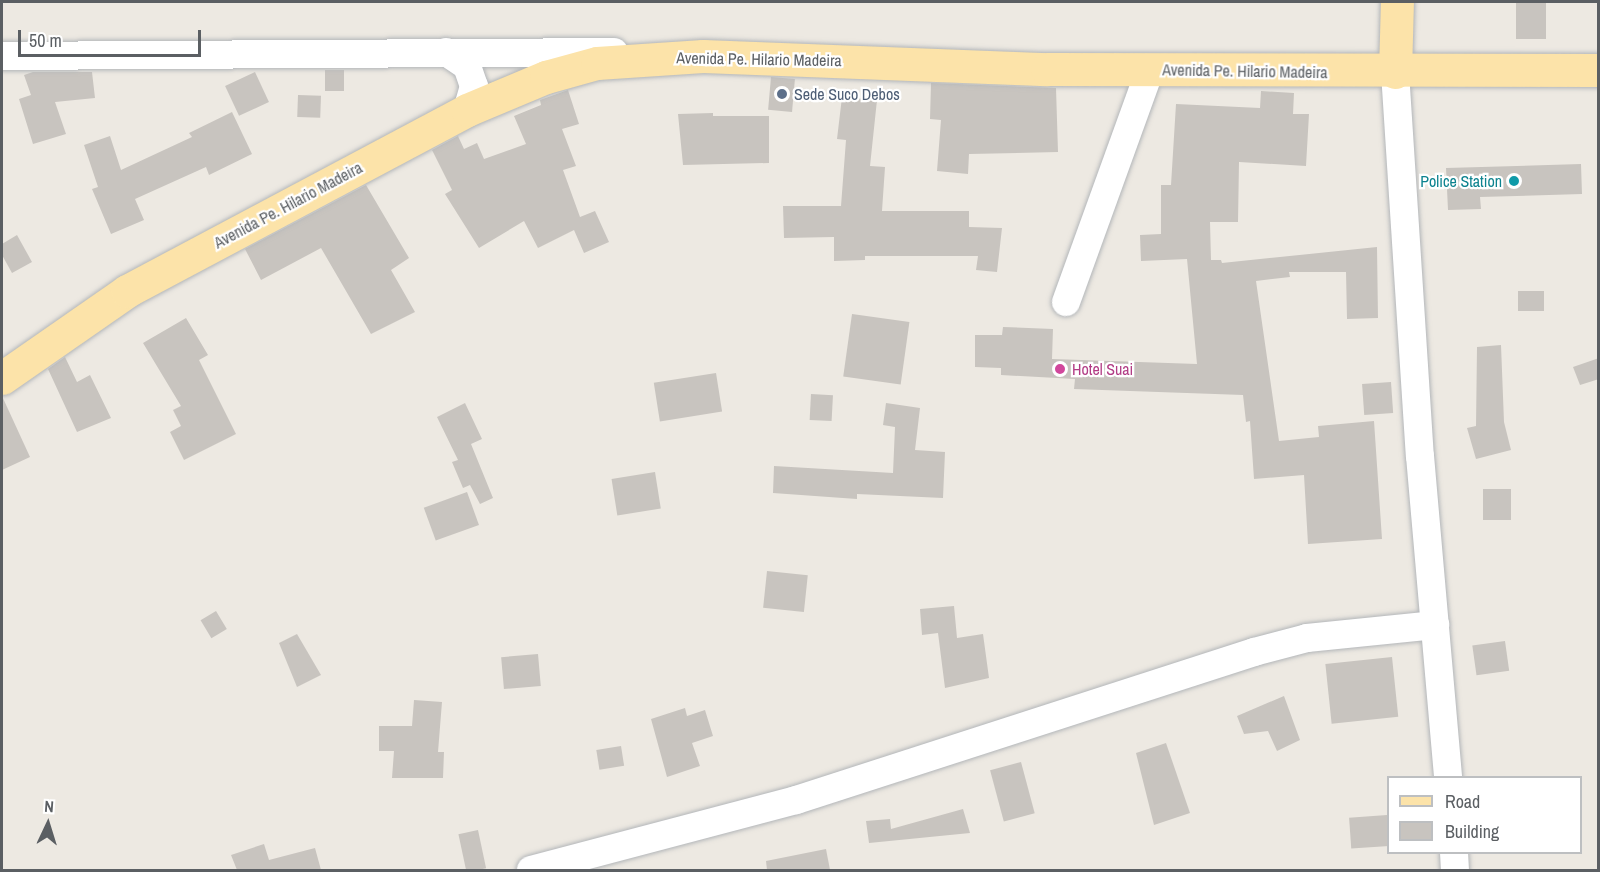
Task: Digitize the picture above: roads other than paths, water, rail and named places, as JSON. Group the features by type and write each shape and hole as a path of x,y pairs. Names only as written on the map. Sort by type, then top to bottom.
{"main road":[{"path":"1395,72 1397,2"},
{"name":"Avenida Pe. Hilario Madeira","path":"2,378 127,291 466,110 546,77 597,63 703,56 1150,70 1395,72 1599,70"}],"street":[{"path":"2,56 446,52 703,56"},
{"path":"446,52 467,66 474,86 466,110"},
{"path":"1066,302 1150,70"},
{"path":"1395,72 1448,776"},
{"path":"531,870 795,800 1254,652 1307,639 1435,626"},
{"path":"1454,854 1455,870"}],"place":[{"name":"Sede Suco Debos","path":"782,94"},
{"name":"Police Station","path":"1514,181"},
{"name":"Hotel Suai","path":"1060,369"}]}
